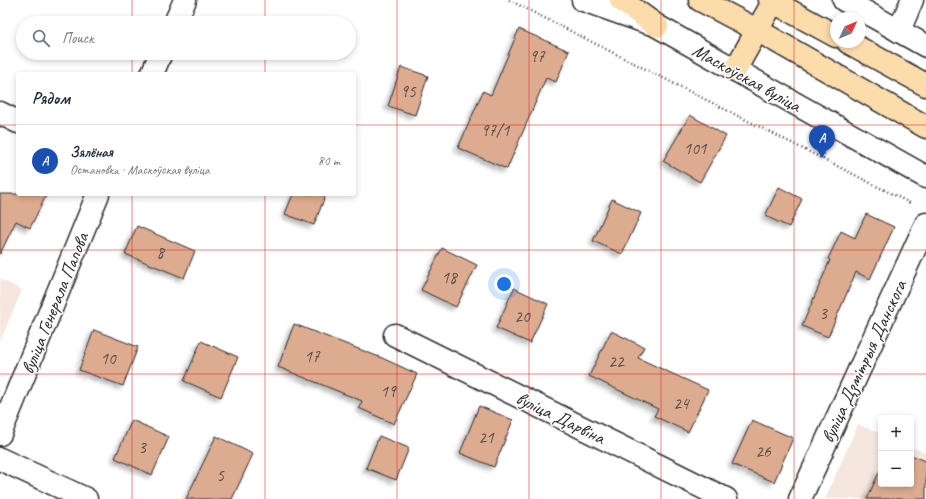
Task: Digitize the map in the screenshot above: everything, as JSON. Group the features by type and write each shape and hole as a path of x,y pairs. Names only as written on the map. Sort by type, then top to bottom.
{"main road":[{"path":"621,0 657,26"},
{"path":"700,0 728,7 757,30 926,127"},
{"path":"735,70 771,1 830,33"},
{"path":"859,48 926,84"}],"street":[{"path":"178,16 185,0"},
{"name":"Маскоўская вуліца","path":"583,0 657,26 926,177"},
{"path":"844,0 926,46"},
{"path":"899,31 912,0"},
{"path":"153,72 158,60"},
{"path":"0,113 16,121"},
{"name":"вуліца Генерала Папова","path":"0,434 97,196"},
{"name":"вуліца Дзмітрыя Данскога","path":"800,499 926,224"},
{"name":"вуліца Дарвіна","path":"395,335 726,499"},
{"path":"0,459 86,499"}],"path":[{"path":"509,0 912,204"}],"shaded area":[{"path":"0,279 22,290 0,341"},
{"path":"858,424 878,433 878,487 914,487 914,448 926,453 926,499 825,499"}],"building":[{"path":"519,29 569,51 556,82 546,78 507,169 458,148 483,91 491,95"},
{"path":"401,67 428,76 415,115 388,106"},
{"path":"690,115 726,136 700,182 663,161"},
{"path":"779,187 802,199 789,227 765,216"},
{"path":"0,194 16,194 16,196 46,196 30,228 16,221 0,254"},
{"path":"292,196 325,196 314,225 285,214"},
{"path":"612,199 641,213 622,254 593,241"},
{"path":"866,214 894,227 870,279 856,272 828,337 802,326 830,260 828,259 841,231 855,238"},
{"path":"137,226 195,251 184,278 125,254"},
{"path":"442,248 477,265 456,307 421,290"},
{"path":"514,288 548,304 530,343 496,328"},
{"path":"294,324 382,358 417,374 394,424 359,408 362,401 278,367"},
{"path":"94,330 138,347 123,386 79,370"},
{"path":"611,331 644,347 638,358 708,390 688,432 654,416 658,409 589,376"},
{"path":"201,341 238,357 221,397 184,381"},
{"path":"479,406 513,420 494,467 460,453"},
{"path":"132,420 169,437 152,475 115,458"},
{"path":"752,420 793,438 774,482 732,464"},
{"path":"216,436 253,454 232,499 186,499"},
{"path":"379,436 409,448 396,480 366,468"},
{"path":"914,456 926,461 926,499 867,499 878,475 878,487 914,487"}],"place":[{"name":"Зялёная","path":"822,158"}]}
